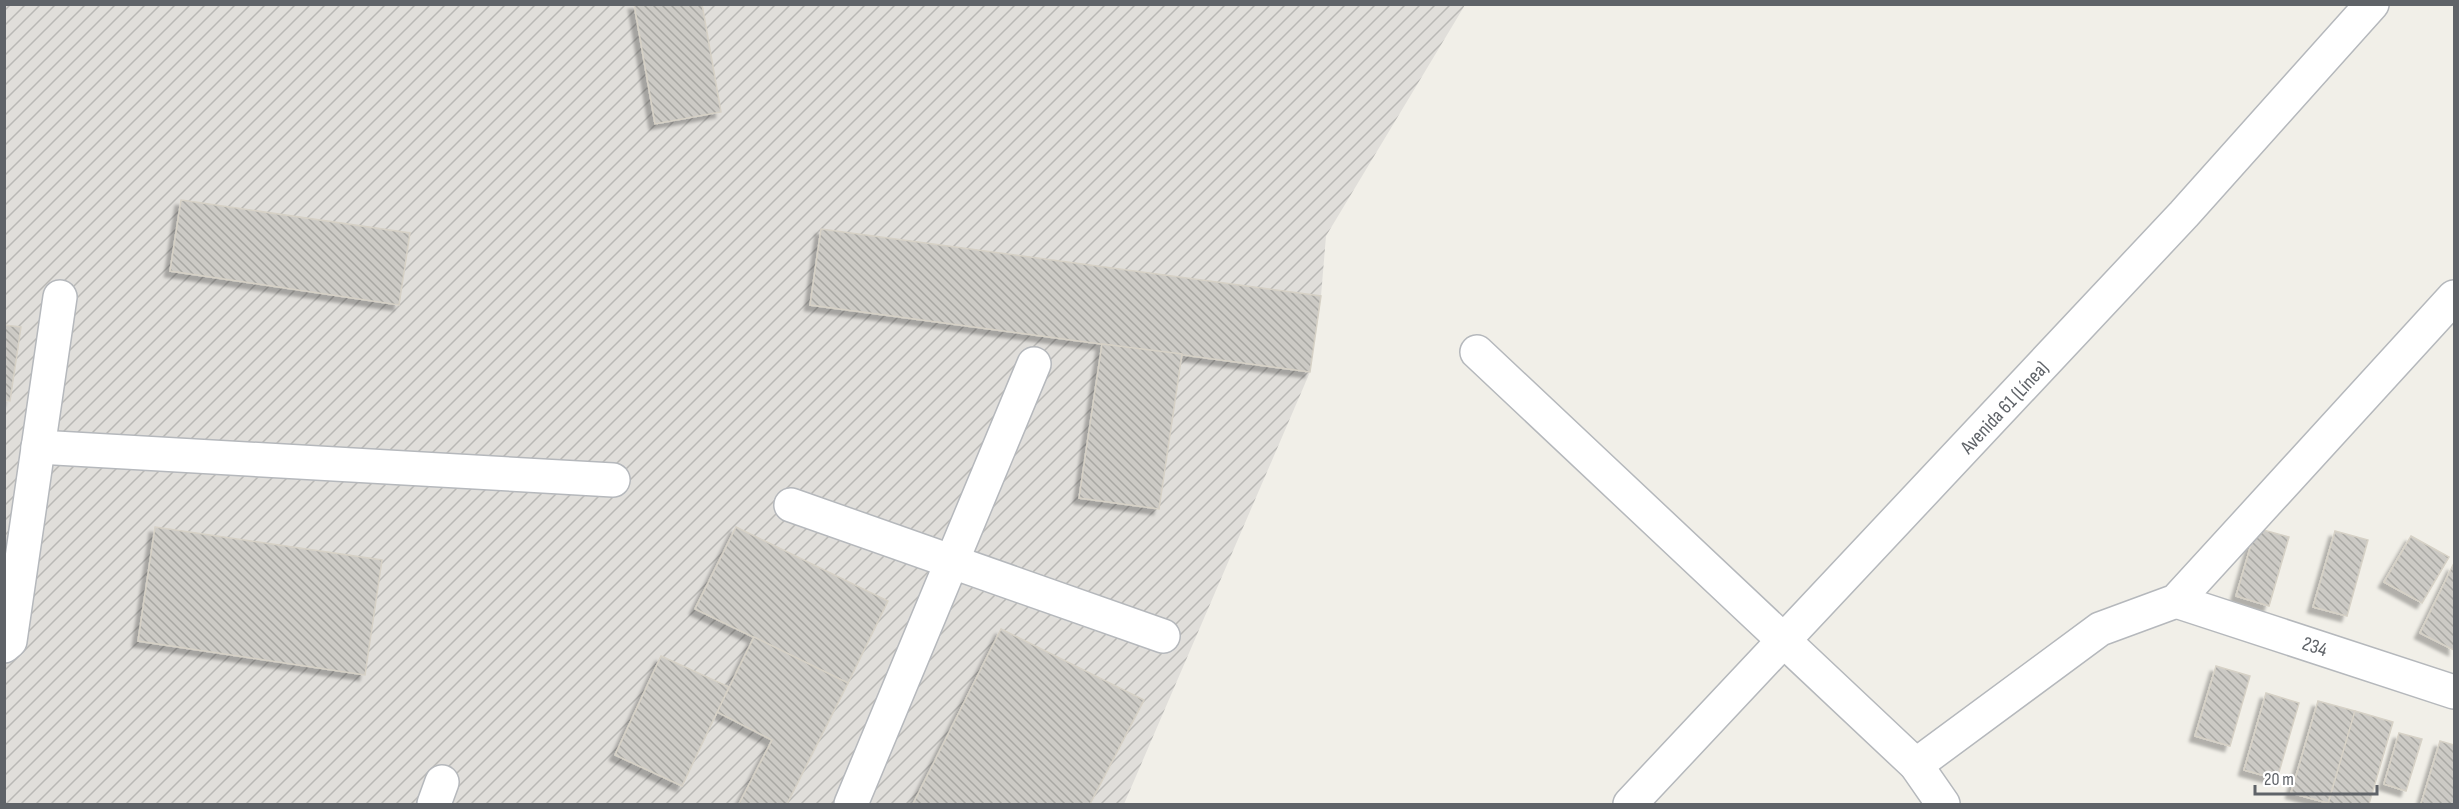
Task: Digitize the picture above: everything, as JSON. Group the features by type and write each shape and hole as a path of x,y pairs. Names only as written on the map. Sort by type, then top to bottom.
{"street":[{"name":"Avenida 61 (Línea)","path":"1630,804 2184,214 2372,4"},
{"path":"4,646 10,641 60,297"},
{"path":"1916,765 2100,630 2176,601 2454,297"},
{"path":"1477,351 1916,765 1943,804"},
{"path":"851,804 1034,364"},
{"path":"38,447 614,480"},
{"path":"791,505 1163,636"},
{"name":"234","path":"2176,601 2454,692"}],"shaded area":[{"path":"5,5 1465,5 1326,236 1321,296 1310,372 1124,804 5,804"}],"building":[{"path":"634,4 702,4 721,112 655,124"},
{"path":"181,200 410,233 399,305 170,271"},
{"path":"821,229 1321,296 1310,372 810,305"},
{"path":"4,325 21,327 10,401 4,400"},
{"path":"1102,344 1182,354 1159,509 1079,498"},
{"path":"155,527 382,560 365,675 138,641"},
{"path":"736,527 888,601 848,683 695,609"},
{"path":"2256,528 2289,537 2269,606 2236,596"},
{"path":"2335,531 2368,540 2347,616 2313,607"},
{"path":"2411,536 2449,557 2422,603 2384,582"},
{"path":"2454,566 2454,650 2420,633"},
{"path":"1001,629 1144,700 1090,804 913,804"},
{"path":"754,637 848,683 787,804 739,804 772,740 717,712"},
{"path":"661,656 729,687 682,786 615,755"},
{"path":"2216,666 2250,676 2230,746 2195,736"},
{"path":"2266,693 2299,703 2277,779 2244,770"},
{"path":"2318,701 2355,711 2328,803 2291,793"},
{"path":"2355,711 2393,722 2369,804 2328,804"},
{"path":"2399,733 2422,739 2406,791 2384,784"},
{"path":"2440,741 2454,745 2454,804 2421,804"}]}
